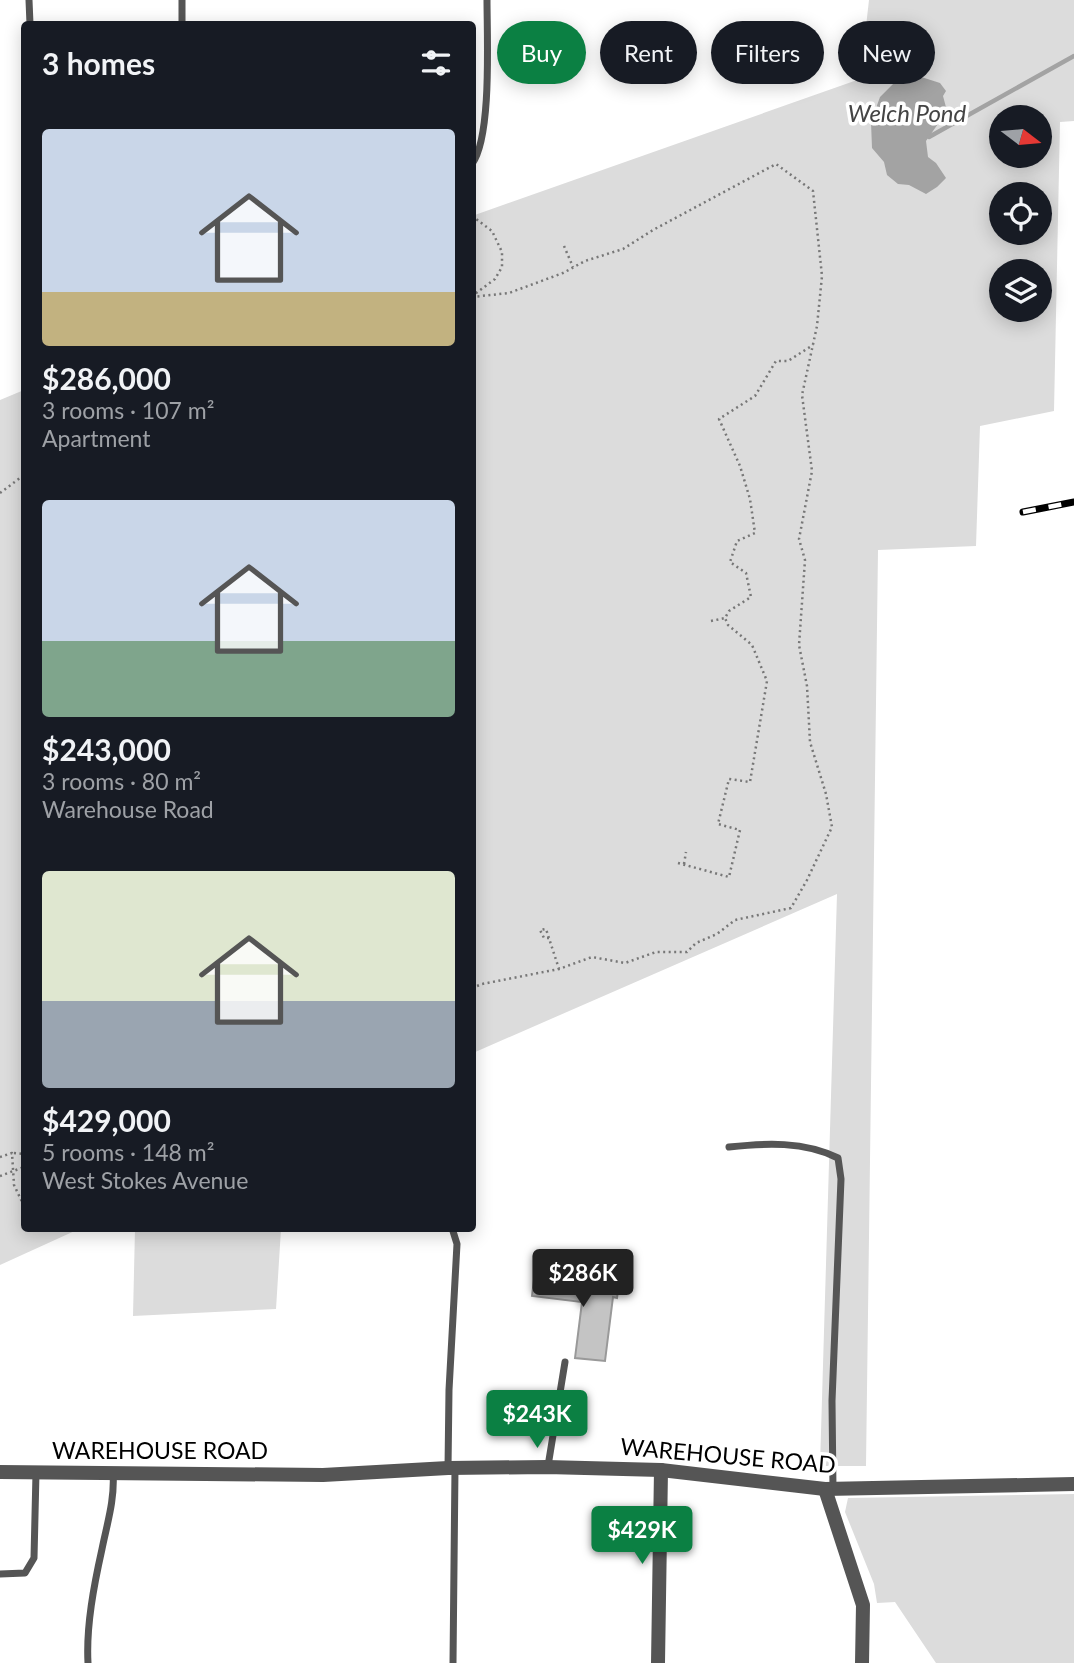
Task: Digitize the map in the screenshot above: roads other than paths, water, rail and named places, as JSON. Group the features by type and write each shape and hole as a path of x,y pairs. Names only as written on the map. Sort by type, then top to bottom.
{"street":[{"name":"WAREHOUSE ROAD","path":"0,1472 323,1475 452,1467 547,1467 661,1470 829,1489 1074,1484"},
{"path":"658,1663 661,1470"},
{"path":"829,1489 863,1605 862,1663"}],"lane":[{"path":"29,0 30,21"},
{"path":"182,0 182,21"},
{"path":"476,159 485,125 487,0"},
{"path":"729,1147 774,1144 822,1150 838,1158 842,1179 829,1489"},
{"path":"453,1232 457,1244 449,1390 453,1663"},
{"path":"547,1467 565,1362"},
{"path":"0,1574 25,1573 34,1558 36,1472"},
{"path":"88,1663 87,1645 99,1561 114,1490 113,1473"}],"water":[{"name":"Welch Pond","path":"935,81 946,91 943,96 947,111 926,141 928,157 936,163 946,178 926,194 909,185 898,184 887,175 884,162 872,148 871,122 880,97 893,84 935,84"}],"waterway":[{"path":"929,137 1074,56"}],"railway":[{"path":"1023,512 1074,502"}]}
